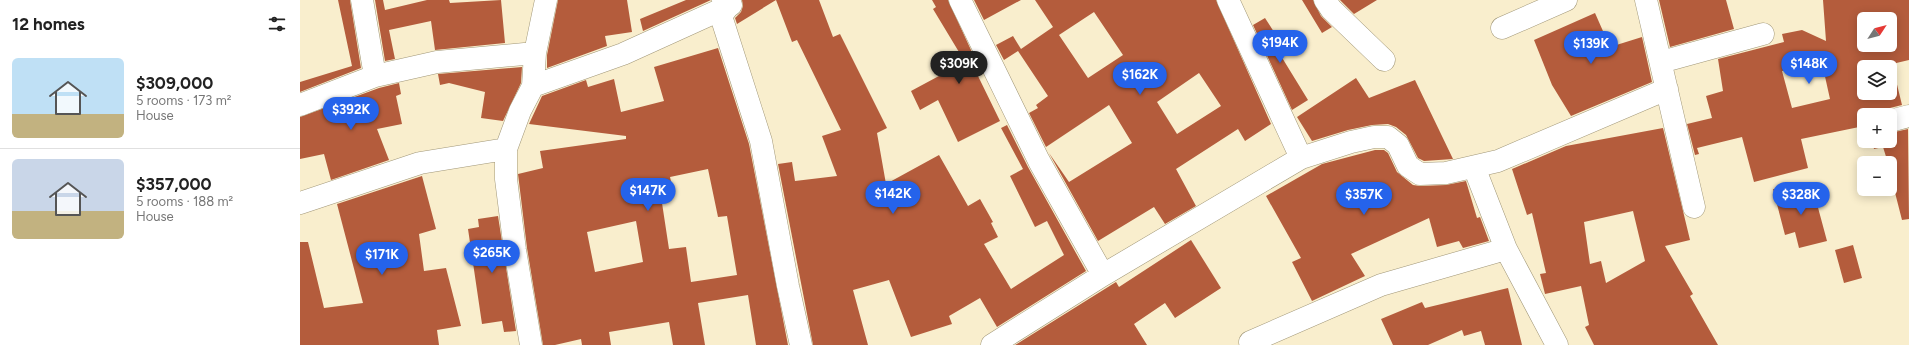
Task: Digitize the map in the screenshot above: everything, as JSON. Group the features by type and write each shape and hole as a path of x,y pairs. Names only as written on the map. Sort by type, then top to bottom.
{"street":[{"path":"362,0 375,76"},
{"path":"531,345 515,250 506,179 506,149 520,111 533,86 535,53 546,0"},
{"path":"960,0 1039,161 1103,275"},
{"path":"1228,0 1301,158"},
{"path":"1325,0 1331,9 1384,60"},
{"path":"1502,28 1566,0"},
{"path":"1646,0 1694,207"},
{"path":"533,86 623,54 730,3"},
{"path":"730,3 721,16 761,141 788,286 801,345"},
{"path":"1661,62 1763,34"},
{"path":"300,105 375,76 438,62 535,53"},
{"path":"992,345 1103,275 1301,158 1351,142 1374,137 1388,137 1398,145 1408,166 1420,174 1446,173 1498,162 1667,89"},
{"path":"1897,119 1909,116"},
{"path":"300,204 420,163 506,149"},
{"path":"1474,167 1506,249 1556,345"},
{"path":"1250,342 1381,285 1506,249"}],"building":[{"path":"338,0 350,0 361,68 300,92 300,82 352,66"},
{"path":"375,0 383,0 385,10 427,0 449,0 450,3 501,0 505,43 435,50 431,21 389,30 395,59 385,61"},
{"path":"558,0 627,0 632,32 605,36 607,46 547,68 547,55"},
{"path":"686,0 711,0 643,31 640,19"},
{"path":"742,0 776,0 737,24 735,18 741,12 743,6"},
{"path":"776,0 819,0 833,37 840,34 887,128 877,133 886,184 939,155 968,206 980,199 993,222 991,223 998,237 984,244 1011,289 1064,255 1047,221 1035,227 1010,176 1023,169 1001,128 1007,125 1028,167 1086,271 997,327 980,298 949,316 952,324 911,337 889,280 853,290 868,345 813,345 778,164 792,162 795,181 837,176 822,136 841,130 797,40 792,42"},
{"path":"932,0 948,0 982,74 978,76 1000,121 958,142 938,100 920,110 911,91 965,62 933,9 936,7"},
{"path":"974,0 1021,0 984,20"},
{"path":"1035,0 1216,0 1271,124 1245,141 1238,129 1176,169 1196,206 1165,224 1154,207 1098,241 1049,153 1069,182 1132,143 1109,105 1046,147 1029,113 1038,108 1036,105 1048,96 1018,51 1004,60 996,45 1013,36 1021,49 1053,27","holes":["1094,12 1123,55 1088,78 1059,35","1199,73 1221,106 1177,134 1157,102"]},
{"path":"1302,0 1313,0 1321,16 1332,27 1322,33"},
{"path":"1340,0 1377,0 1354,14"},
{"path":"1659,0 1726,0 1734,29 1670,47"},
{"path":"1823,0 1909,0 1909,60 1897,63 1897,60 1857,60 1857,100 1897,100 1897,84 1902,105 1890,108 1857,108 1857,127 1801,139 1808,168 1754,182 1742,137 1697,148 1699,154 1695,155 1687,124 1712,118 1706,96 1723,91 1718,59 1784,42 1782,34 1802,30 1826,41","holes":["1822,63 1830,99 1792,108 1782,71"]},
{"path":"1595,13 1610,47 1642,37 1652,82 1571,116 1552,85 1534,40"},
{"path":"1265,18 1287,52 1281,56 1308,100 1292,110 1253,25"},
{"path":"718,48 749,144 788,345 756,345 748,295 698,303 705,345 673,345 669,322 609,332 611,345 582,345 581,339 555,345 543,345 527,248 518,174 543,168 540,151 626,139 626,136 529,124 542,96 586,80 588,87 614,79 621,112 664,101 654,67","holes":["708,169 718,217 727,216 737,275 691,282 686,247 669,249 661,188 672,186 670,177","636,221 643,262 595,272 587,232"]},
{"path":"522,67 521,83 503,121 481,118 485,92 449,83 440,85 438,74"},
{"path":"1356,78 1369,98 1415,80 1453,159 1424,161 1418,158 1406,135 1396,127 1388,124 1372,125 1348,130 1312,141 1297,117"},
{"path":"399,83 401,94 396,96 402,124 377,129 389,160 331,180 324,154 300,159 300,117 379,88"},
{"path":"1663,128 1690,240 1665,246 1693,294 1690,296 1718,345 1594,345 1585,327 1589,325 1581,286 1545,294 1540,274 1546,273 1532,213 1527,215 1512,169 1566,146","holes":["1633,211 1645,261 1606,283 1601,261 1590,264 1584,222"]},
{"path":"1908,129 1909,219 1902,220 1896,196 1897,156 1886,156 1883,148 1897,148 1897,131"},
{"path":"1375,150 1384,150 1388,153 1397,172 1413,185 1446,185 1466,181 1477,218 1480,217 1489,241 1463,248 1459,241 1437,247 1429,218 1351,254 1365,276 1312,301 1292,262 1301,258 1266,196 1322,164"},
{"path":"422,176 436,229 419,234 424,271 446,268 461,326 437,330 439,345 300,345 300,242 308,242 324,308 363,303 337,204"},
{"path":"1773,189 1813,189 1827,241 1799,248 1795,232 1785,235"},
{"path":"498,216 516,331 504,332 502,321 482,324 468,229 479,227 478,219"},
{"path":"1191,240 1221,288 1175,318 1165,303 1134,324 1147,345 1015,345 1116,282 1119,287"},
{"path":"1853,245 1862,278 1844,283 1835,250"},
{"path":"1508,288 1522,345 1485,345 1481,331 1464,336 1462,330 1428,345 1393,345 1381,319 1422,302 1425,308"}]}
